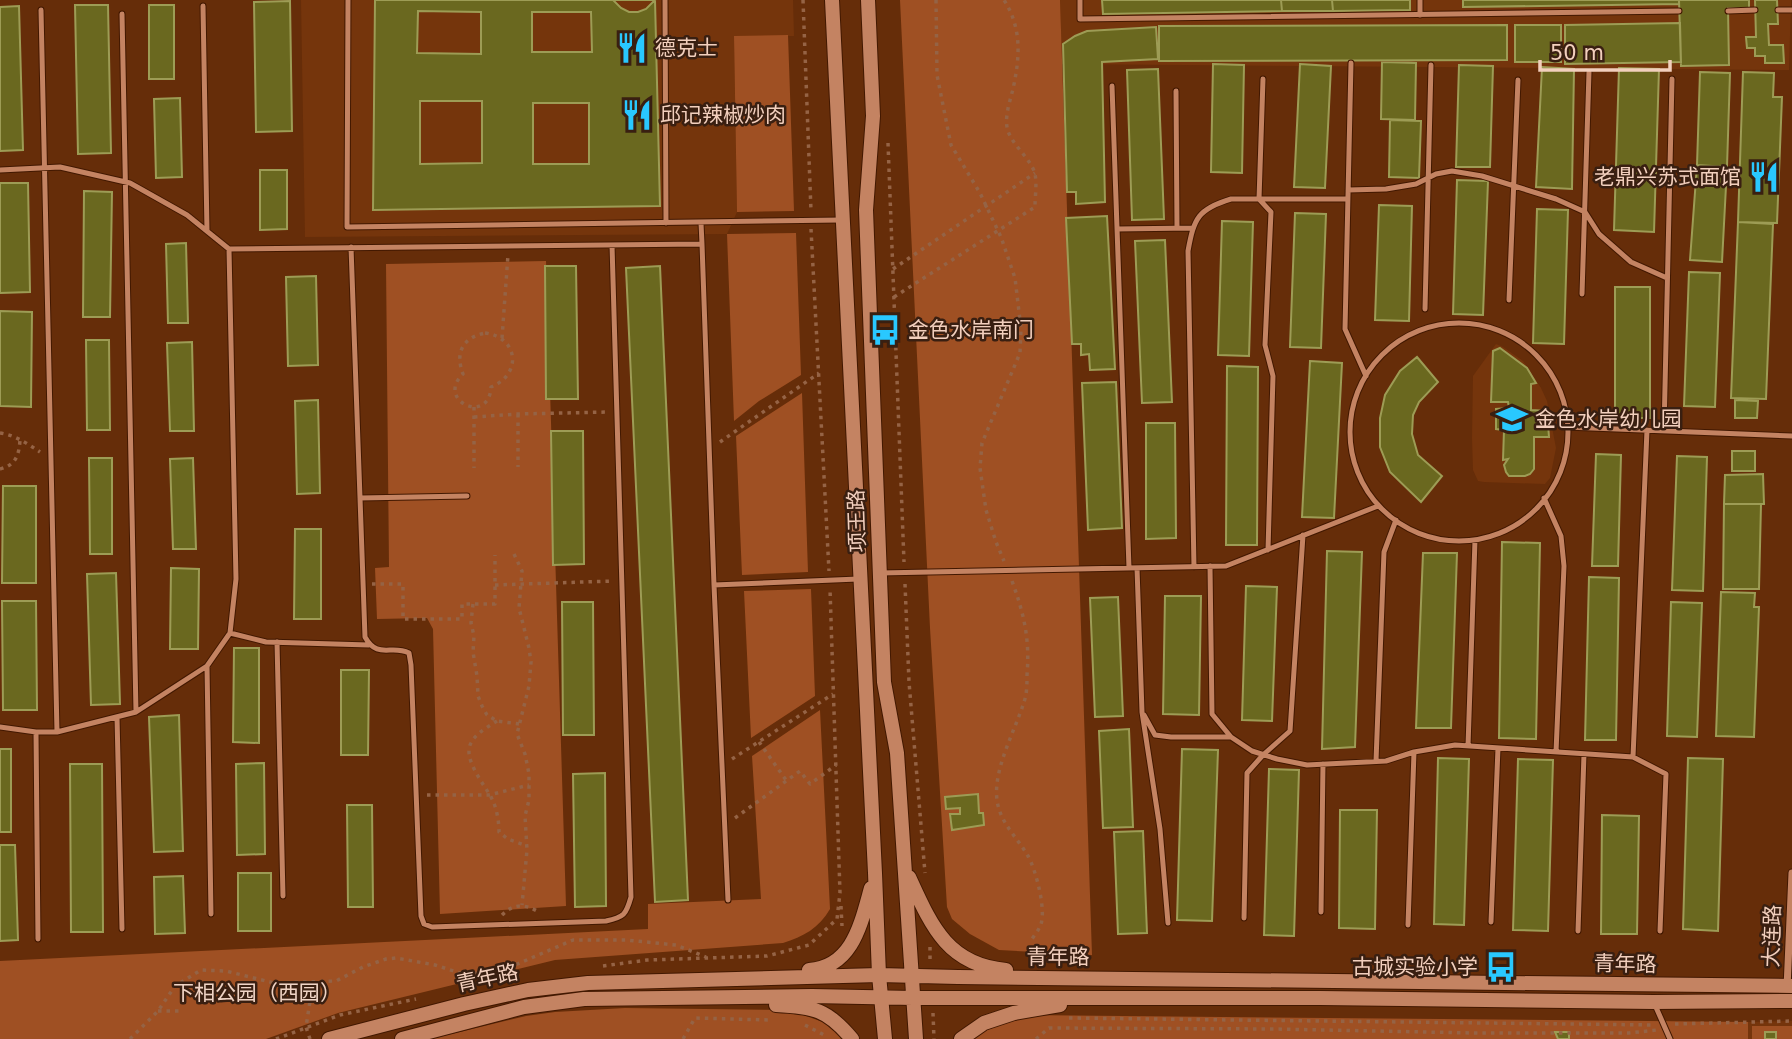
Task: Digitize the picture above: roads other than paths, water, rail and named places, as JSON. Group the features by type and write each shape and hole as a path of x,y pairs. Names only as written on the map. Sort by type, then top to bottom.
{"main road":[{"name":"项王路","path":"832,0 880,997 885,1039"},
{"name":"项王路","path":"868,0 873,116 866,210 884,681 897,753 916,1039"},
{"path":"905,867 933,927 951,949 992,969 1091,978"},
{"path":"674,980 821,969 839,959 851,946 876,873"},
{"name":"青年路","path":"329,1039 528,990 588,983 674,980 911,975 1790,994"},
{"name":"青年路","path":"402,1039 524,1007 584,999 1320,998 1654,1002 1790,994"},
{"path":"667,997 809,1007 829,1016 852,1039"},
{"path":"961,1039 984,1023 1014,1013 1096,998"}],"street":[{"name":"大连路","path":"1790,994 1792,873"}],"lane":[{"path":"348,0 347,227 843,220"},
{"path":"665,0 666,223"},
{"path":"1080,0 1080,19 1679,11"},
{"path":"1420,0 1420,15"},
{"path":"204,6 207,231"},
{"path":"41,10 57,732"},
{"path":"1728,11 1755,10"},
{"path":"1778,10 1792,10"},
{"path":"122,14 136,712"},
{"path":"1351,63 1345,329 1366,376"},
{"path":"1425,309 1431,65"},
{"path":"1582,293 1589,72"},
{"path":"1263,79 1259,198 1271,212 1265,345 1273,376 1268,550"},
{"path":"1664,431 1672,79"},
{"path":"1509,300 1518,80"},
{"path":"1112,86 1129,568"},
{"path":"1177,91 1177,228"},
{"path":"0,170 60,167 130,183 187,215 229,248 702,244"},
{"path":"1348,190 1386,189 1416,184 1436,174 1452,171 1482,176 1556,199 1585,212 1599,234 1631,262 1667,278"},
{"path":"1194,567 1188,251 1192,228 1199,216 1215,204 1231,199 1348,200"},
{"path":"701,223 729,900"},
{"path":"1117,229 1192,228"},
{"path":"230,633 266,642 369,645 380,651 402,650 408,653 411,666 421,916 424,924 432,927 606,920 620,918 628,911 631,897 612,245"},
{"path":"351,247 365,637 369,645"},
{"path":"0,727 57,732 136,712 207,666 230,633 236,579 229,248"},
{"path":"1465,322 1501,330 1531,349 1553,377 1566,410 1566,427 1567,446 1557,480 1537,509 1508,530 1475,540 1439,540 1406,528 1378,506 1358,474 1350,439 1354,402 1369,368 1395,342 1429,326 1465,322"},
{"path":"1566,427 1792,436"},
{"path":"1633,757 1647,430"},
{"path":"360,499 467,496"},
{"path":"1544,498 1560,536 1564,566 1556,752"},
{"path":"880,573 1226,566 1378,506"},
{"path":"1376,761 1384,552 1396,520"},
{"path":"1244,918 1247,773 1290,731 1303,536"},
{"path":"1468,746 1475,540"},
{"path":"1210,566 1212,714 1231,737 1252,751 1307,765 1386,761 1413,752 1455,745 1633,757 1666,774 1660,931"},
{"path":"1137,568 1142,712 1160,829 1168,923"},
{"path":"714,584 861,579"},
{"path":"277,642 283,896"},
{"path":"207,666 211,914"},
{"path":"1142,712 1155,735 1231,737"},
{"path":"117,717 122,929"},
{"path":"36,732 38,939"},
{"path":"1491,922 1498,748"},
{"path":"1408,925 1413,752"},
{"path":"1578,931 1584,754"},
{"path":"1321,912 1323,764"},
{"path":"1654,1002 1670,1039"}],"place":[{"name":"德克士","path":"632,48"},
{"name":"邱记辣椒炒肉","path":"637,115"},
{"name":"老鼎兴苏式面馆","path":"1764,177"},
{"name":"金色水岸南门","path":"885,330"},
{"name":"金色水岸幼儿园","path":"1512,419"},
{"name":"古城实验小学","path":"1501,967"}],"park label":[{"name":"下相公园（西园）","path":"257,993"}]}
